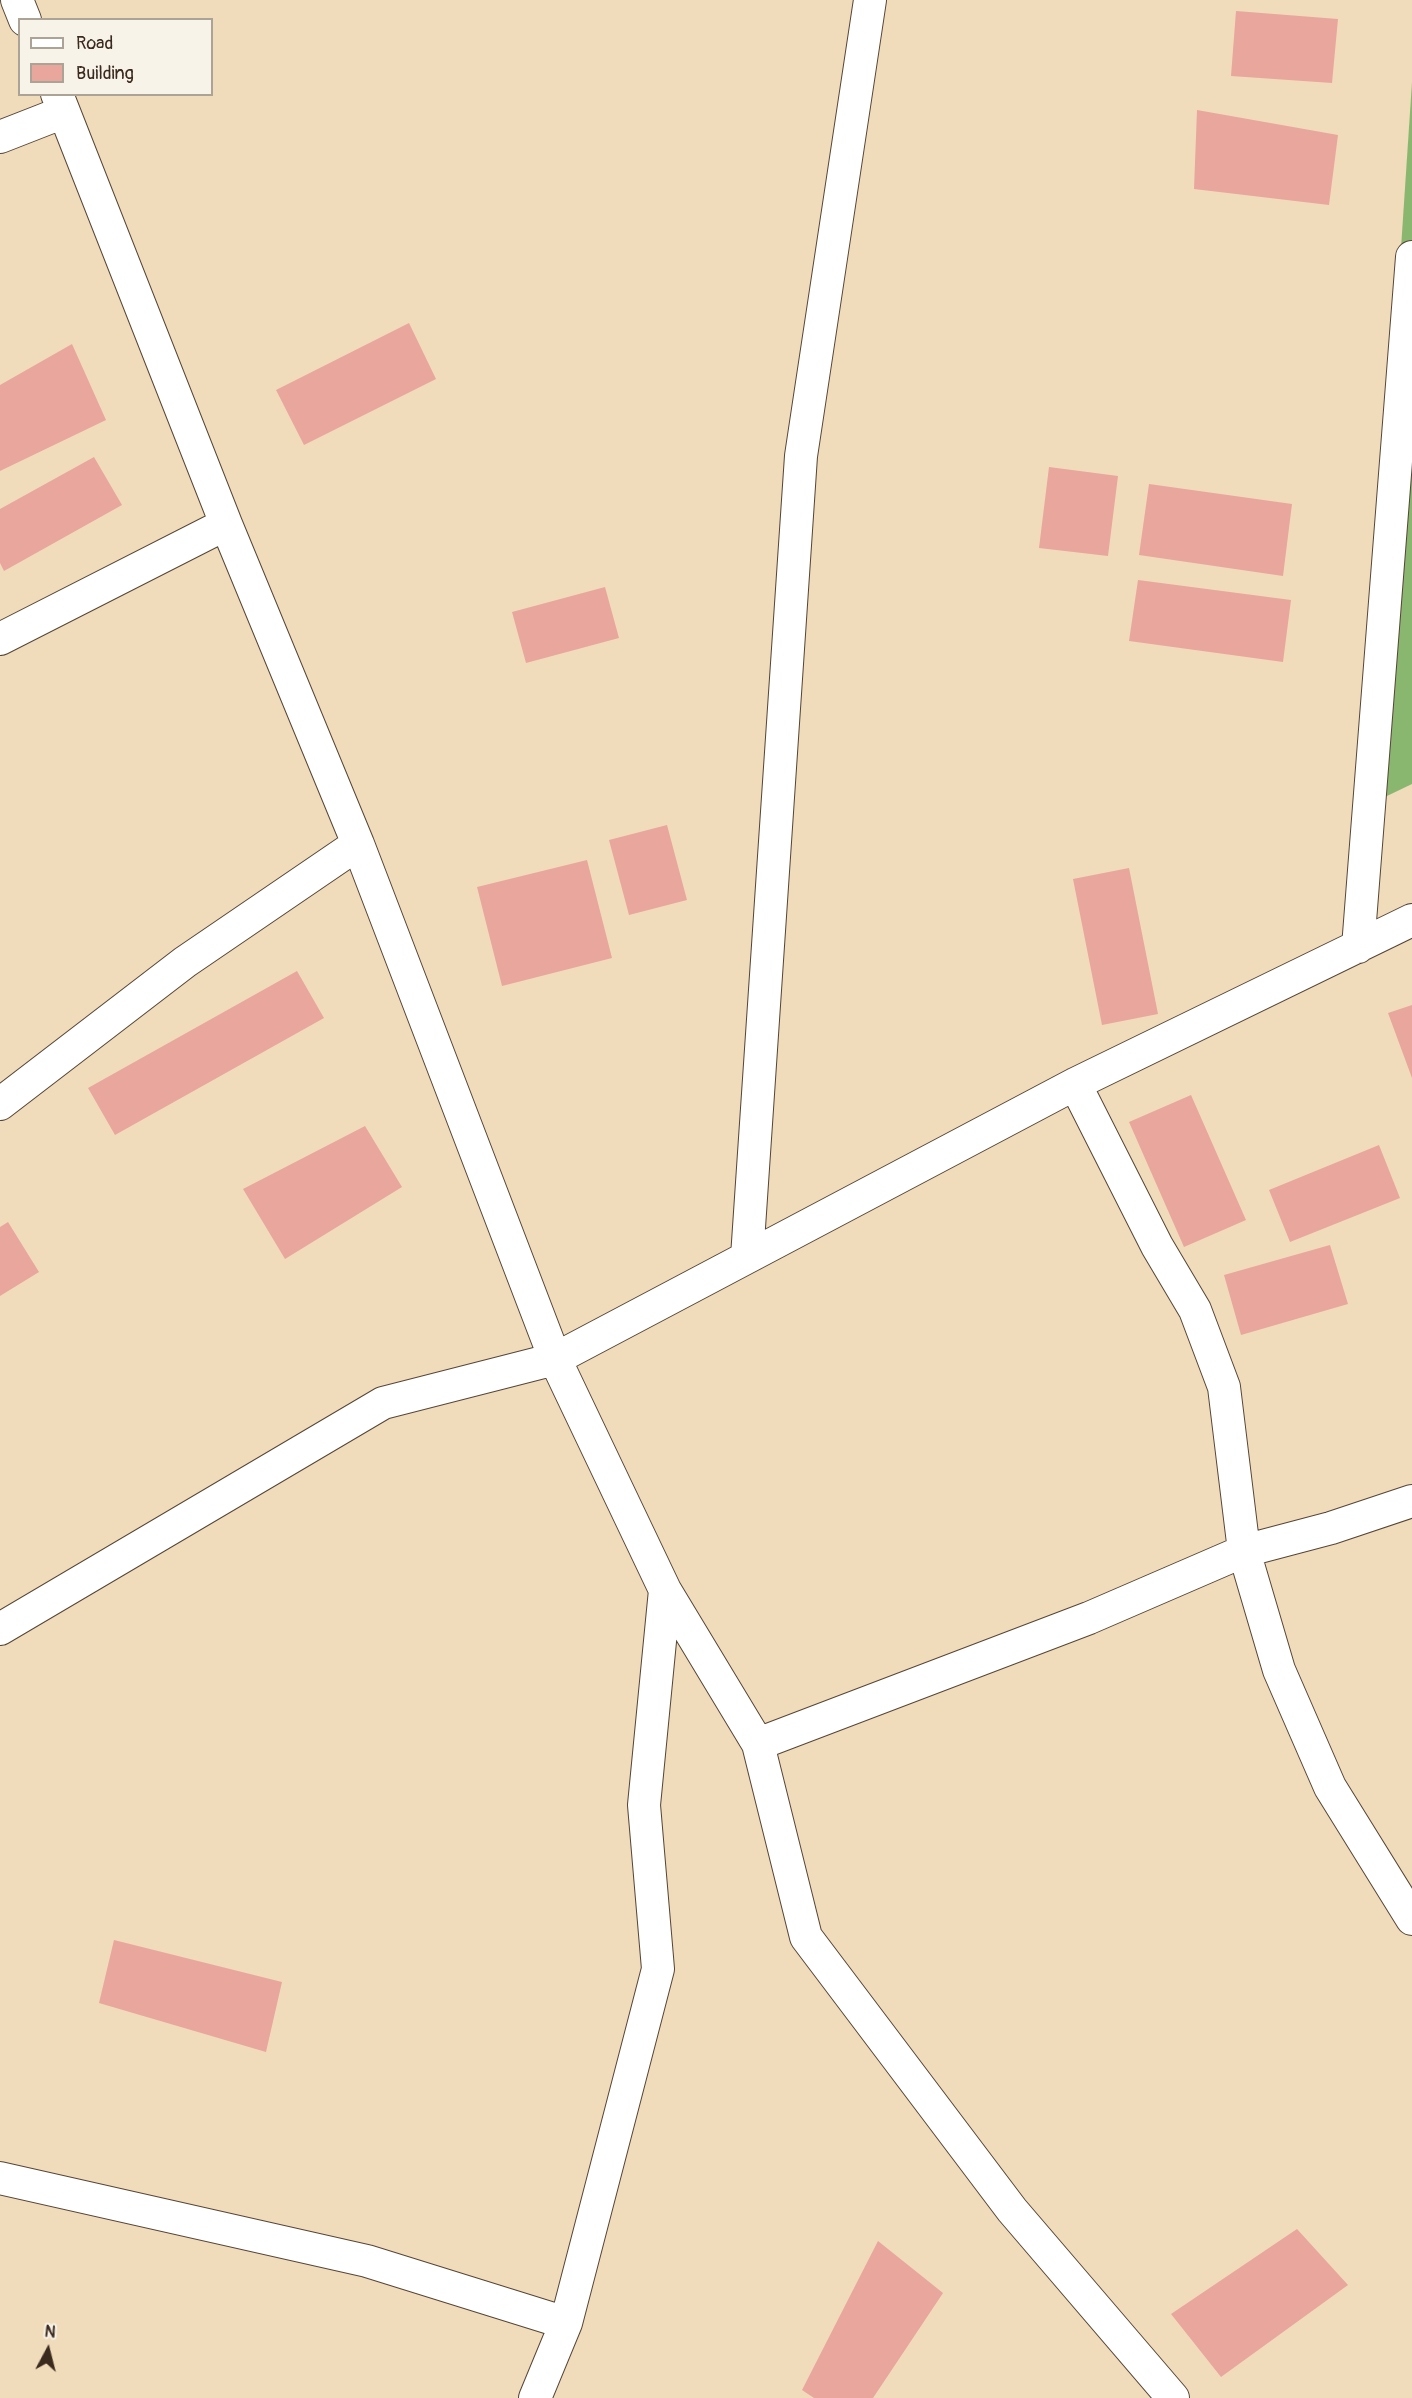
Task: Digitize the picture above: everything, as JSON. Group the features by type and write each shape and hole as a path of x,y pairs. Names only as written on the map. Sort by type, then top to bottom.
{"street":[{"path":"17,0 24,18"},
{"path":"747,1257 801,456 870,0"},
{"path":"0,137 60,103 226,524 358,844 555,1359 665,1590 758,1744 806,1937 1012,2210 1173,2398"},
{"path":"1358,946 1412,257"},
{"path":"0,639 226,524"},
{"path":"0,1104 185,962 358,844"},
{"path":"0,1629 383,1403 555,1359 1075,1084 1412,920"},
{"path":"1075,1084 1156,1246 1195,1310 1224,1387 1244,1551 1279,1670 1330,1787 1412,1919"},
{"path":"758,1744 1089,1618 1244,1551 1331,1528 1412,1501"},
{"path":"535,2398 566,2323 658,1969 644,1805 665,1590"},
{"path":"0,2178 367,2261 566,2323"}],"green space":[{"path":"1412,82 1412,784 1364,807"}],"building":[{"path":"1236,11 1338,19 1332,83 1231,76"},
{"path":"1197,110 1338,135 1329,205 1194,189"},
{"path":"409,323 436,379 304,445 276,390"},
{"path":"72,344 106,420 0,471 0,385"},
{"path":"94,457 122,505 4,571 0,563 0,509"},
{"path":"1049,467 1118,476 1108,556 1039,548"},
{"path":"1149,484 1292,504 1283,576 1139,555"},
{"path":"1138,580 1291,600 1283,662 1129,641"},
{"path":"605,587 619,638 526,663 512,612"},
{"path":"667,825 687,900 629,915 609,840"},
{"path":"587,860 612,958 502,986 477,887"},
{"path":"1129,868 1158,1014 1102,1025 1073,879"},
{"path":"297,971 324,1018 115,1135 88,1088"},
{"path":"1412,1005 1412,1078 1388,1013"},
{"path":"1191,1095 1246,1220 1184,1247 1129,1122"},
{"path":"365,1126 402,1187 285,1259 243,1189"},
{"path":"1379,1145 1400,1198 1290,1242 1269,1190"},
{"path":"8,1222 39,1272 0,1296 0,1227"},
{"path":"1330,1245 1348,1304 1241,1335 1224,1275"},
{"path":"114,1940 282,1982 266,2052 99,2003"},
{"path":"1297,2229 1348,2285 1221,2377 1171,2314"},
{"path":"878,2241 943,2293 873,2398 814,2398 802,2390"}]}
